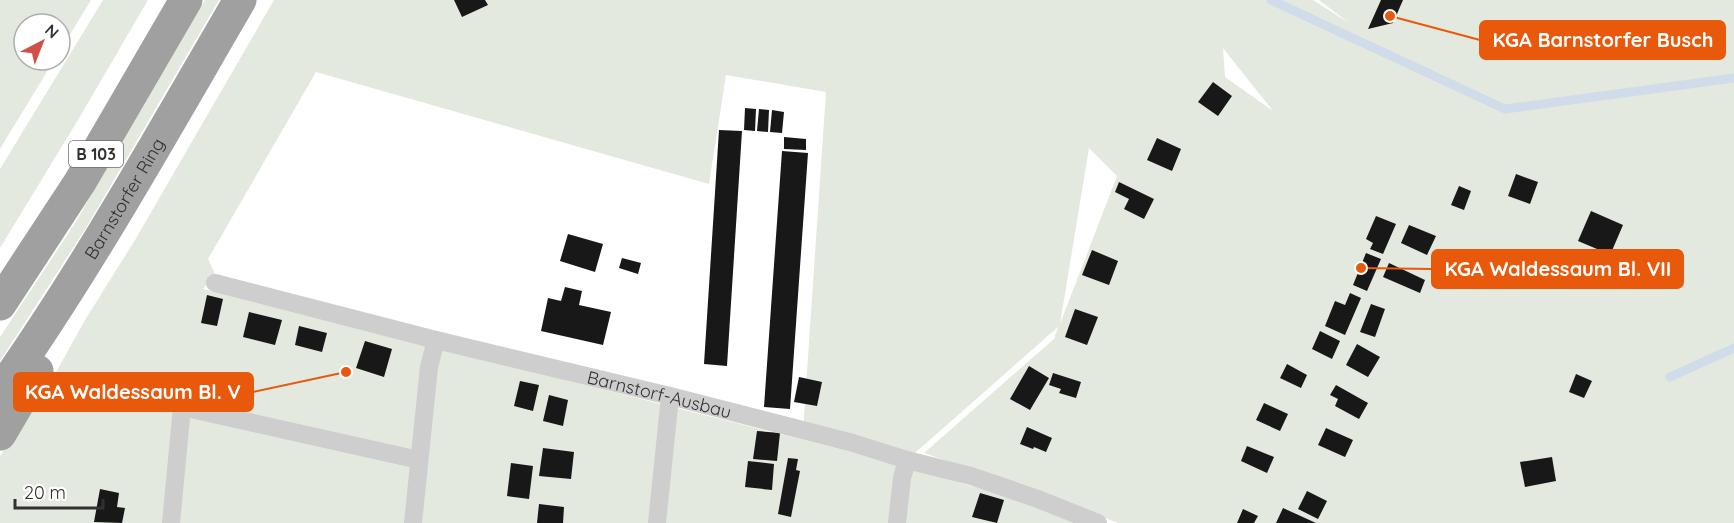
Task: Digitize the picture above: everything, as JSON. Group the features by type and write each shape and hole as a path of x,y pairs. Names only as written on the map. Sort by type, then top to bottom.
{"highway":[{"name":"B 103","path":"0,304 80,182 186,0"},
{"name":"Barnstorfer Ring","path":"0,392 108,226 240,0"},
{"path":"0,434 36,376 58,306"}],"lane":[{"name":"Barnstorf-Ausbau","path":"214,283 853,443 971,476 1098,523"},
{"path":"413,523 429,367 436,340"},
{"path":"657,523 670,396"},
{"path":"171,523 182,407 419,460"},
{"path":"897,523 902,478 907,459"}],"shaded area":[{"path":"0,0 91,0 72,31 72,12 12,12 12,72 47,72 0,149"},
{"path":"103,0 148,0 0,248 0,169 59,72 72,72 72,51"},
{"path":"205,0 219,0 86,228 0,361 0,337 75,223"},
{"path":"274,0 1313,0 1349,23 1319,0 1734,0 1734,523 1118,523 1038,492 924,453 1054,339 1058,327 907,460 803,431 826,92 726,75 709,184 316,72 208,259 215,274 203,289 864,455 1023,501 1078,523 0,523 0,456 50,383 85,320 135,240","holes":["1223,48 1273,111 1225,77","1089,148 1117,176 1060,324"]}],"building":[{"path":"454,0 485,0 488,5 462,17"},
{"path":"1381,0 1403,0 1393,23 1368,29"},
{"path":"1213,82 1232,96 1218,116 1198,102"},
{"path":"745,108 756,109 755,131 744,130"},
{"path":"759,109 769,110 768,132 757,131"},
{"path":"772,110 784,112 782,133 770,132"},
{"path":"719,130 742,131 727,366 704,364"},
{"path":"784,137 806,139 806,150 784,149"},
{"path":"1157,138 1181,149 1172,171 1147,160"},
{"path":"782,151 808,153 790,409 764,407"},
{"path":"1516,174 1538,182 1530,204 1508,196"},
{"path":"1119,182 1154,199 1144,219 1124,209 1129,199 1115,192"},
{"path":"1459,186 1471,191 1464,210 1451,205"},
{"path":"1591,211 1623,225 1605,267 1591,261 1597,249 1578,241"},
{"path":"1376,216 1396,224 1383,254 1370,249 1373,243 1366,239"},
{"path":"1409,225 1436,236 1427,255 1401,243"},
{"path":"568,234 603,244 595,272 560,261"},
{"path":"1092,250 1118,261 1109,285 1082,275"},
{"path":"1366,253 1381,259 1367,291 1353,285"},
{"path":"622,258 641,263 638,274 619,268"},
{"path":"1389,263 1425,280 1420,293 1383,277"},
{"path":"565,287 582,291 579,305 611,312 603,345 541,331 548,298 561,301"},
{"path":"1350,293 1361,298 1345,335 1325,326 1335,301 1345,305"},
{"path":"207,295 223,299 217,326 201,323"},
{"path":"1371,304 1385,309 1375,337 1360,332"},
{"path":"1075,309 1098,317 1087,345 1065,337"},
{"path":"249,312 282,320 275,345 243,337"},
{"path":"299,326 327,333 322,352 295,345"},
{"path":"1320,331 1340,341 1332,359 1312,349"},
{"path":"365,341 392,349 384,377 356,368"},
{"path":"1357,344 1380,357 1368,377 1346,365"},
{"path":"1287,364 1307,375 1301,388 1280,378"},
{"path":"1029,366 1049,378 1030,410 1010,399"},
{"path":"1053,373 1081,382 1076,398 1059,393 1061,389 1049,385"},
{"path":"1576,374 1592,381 1584,398 1569,392"},
{"path":"799,377 822,382 817,406 794,402"},
{"path":"520,381 539,385 533,411 514,406"},
{"path":"1336,385 1368,403 1359,419 1335,406 1338,399 1330,395"},
{"path":"549,395 568,400 563,426 543,421"},
{"path":"1264,403 1288,414 1280,431 1256,420"},
{"path":"1027,427 1052,438 1046,452 1020,444"},
{"path":"1326,428 1353,440 1345,457 1318,445"},
{"path":"757,431 780,433 777,461 753,459"},
{"path":"1247,446 1274,457 1267,473 1241,461"},
{"path":"543,448 574,452 571,479 539,476"},
{"path":"1552,457 1556,481 1525,487 1520,462"},
{"path":"788,458 798,459 796,470 800,471 791,517 778,514"},
{"path":"748,461 774,464 772,490 745,487"},
{"path":"511,463 533,466 529,499 507,496"},
{"path":"100,489 119,493 117,507 125,508 122,523 94,522"},
{"path":"1307,491 1327,501 1318,519 1298,509"},
{"path":"980,493 1004,500 997,523 972,517"},
{"path":"539,504 564,507 563,523 537,523"},
{"path":"1283,508 1316,523 1276,523"},
{"path":"1243,509 1258,516 1254,523 1237,523"}],"waterway":[{"path":"1271,0 1505,109 1734,78"},
{"path":"1670,377 1734,348"}],"place":[{"name":"KGA Barnstorfer Busch","path":"1390,16"},
{"name":"KGA Waldessaum Bl. VII","path":"1361,268"},
{"name":"KGA Waldessaum Bl. V","path":"346,372"}]}
